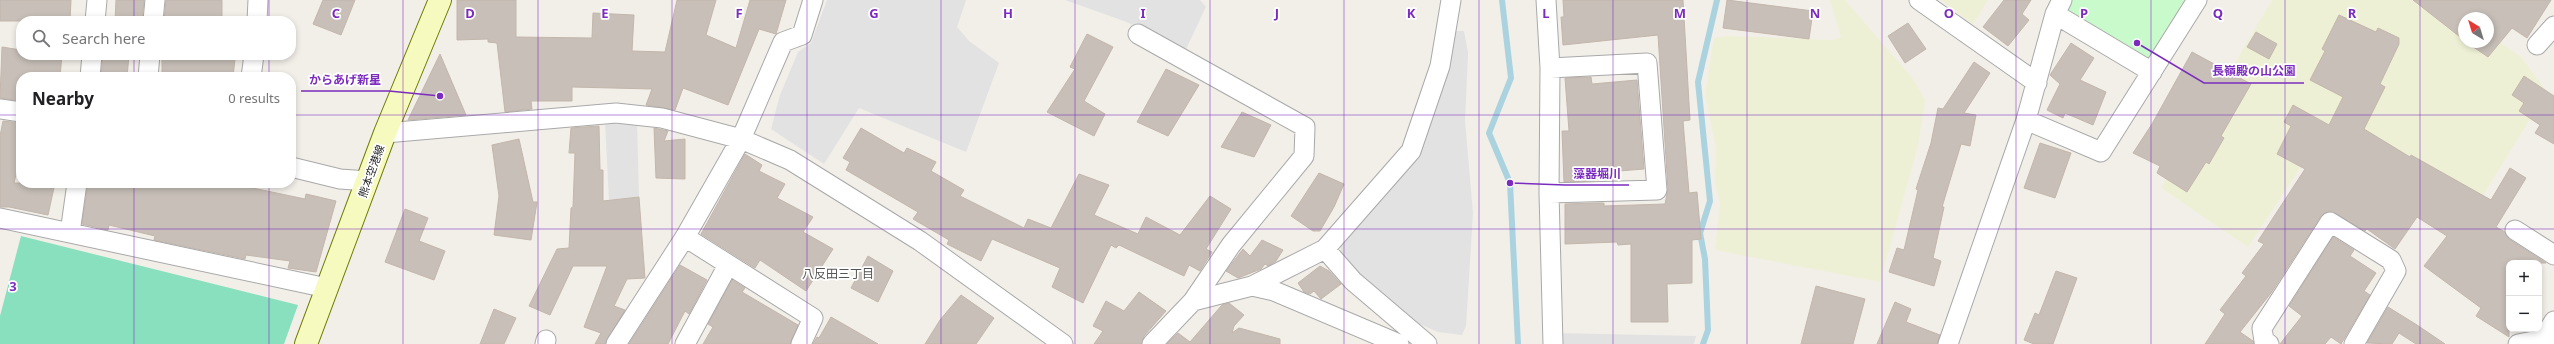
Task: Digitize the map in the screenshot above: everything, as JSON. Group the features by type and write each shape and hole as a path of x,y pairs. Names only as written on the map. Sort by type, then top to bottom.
{"main road":[{"name":"熊本空港線","path":"306,344 385,133 440,0"}],"street":[{"path":"95,16 96,0"},
{"path":"153,16 155,0"},
{"path":"257,16 258,0"},
{"path":"616,344 685,238 741,139 783,42 802,35 813,0"},
{"path":"1193,301 1252,286 1325,249 1411,151 1440,66 1451,0"},
{"path":"1546,0 1550,68 1549,193 1553,344"},
{"path":"1919,0 2037,82"},
{"path":"2026,120 2101,152 2197,0"},
{"path":"1948,344 2026,120 2059,7 2152,72"},
{"path":"2537,44 2554,26"},
{"path":"1138,34 1305,127 1304,156 1231,245 1193,301 1152,344"},
{"path":"90,72 92,60"},
{"path":"148,72 150,60"},
{"path":"252,72 253,60"},
{"path":"1549,193 1657,190 1647,63 1550,68"},
{"path":"0,109 16,111"},
{"path":"385,133 616,113 662,118 741,139 790,160 920,241 1063,344"},
{"path":"296,168 340,179 368,181"},
{"path":"70,233 76,188"},
{"path":"0,218 327,288"},
{"path":"2269,344 2264,341 2262,328 2330,222 2391,260 2396,271 2354,344"},
{"path":"2515,230 2554,255"},
{"path":"685,238 813,318 801,344"},
{"path":"1325,249 1353,282 1427,344"},
{"path":"685,344 728,265"},
{"path":"1252,286 1274,291 1399,344"},
{"path":"2518,344 2546,340 2554,321"}],"green space":[{"path":"1830,0 1845,0 1913,79 1925,100 1918,146 1880,282 1715,250 1720,203 1715,182 1716,148 1705,94 1714,38 1728,36 1833,40 1841,37"},
{"path":"1941,0 1988,0 1973,24"},
{"path":"2062,0 2197,0 2152,72 2055,14"},
{"path":"2272,0 2437,0 2458,14 2458,48 2494,48 2494,38 2521,57 2547,92 2458,235 2315,145 2248,247 2161,188"},
{"path":"21,236 298,305 284,344 0,344 0,316"}],"shaded area":[{"path":"827,0 966,0 957,27 969,41 999,63 966,152 859,108 824,164 771,129 780,95 798,52 811,43"},
{"path":"1065,0 1200,0 1206,7 1186,49 1124,21"},
{"path":"1450,31 1464,31 1468,53 1465,121 1473,213 1466,326 1462,335 1438,332 1408,319 1341,258 1341,247 1418,153"},
{"path":"637,120 639,197 609,200 605,122"},
{"path":"1553,333 1696,336 1694,344 1553,344"}],"building":[{"path":"0,0 71,0 70,16 16,16 16,21 0,21"},
{"path":"116,0 144,0 142,16 115,16"},
{"path":"166,0 222,0 222,16 164,16"},
{"path":"323,0 355,0 341,35 313,24"},
{"path":"457,0 516,0 516,37 592,38 593,13 634,15 632,51 665,52 677,0 716,0 706,35 736,48 750,0 786,0 776,34 759,29 728,105 683,88 675,110 646,105 652,89 572,87 572,101 531,101 532,109 505,112 497,43 488,42 488,39 457,40"},
{"path":"1563,0 1683,0 1690,120 1683,121 1689,193 1697,192 1701,239 1692,240 1692,283 1667,284 1668,322 1631,322 1631,244 1618,245 1617,242 1565,244 1565,204 1604,203 1604,206 1665,204 1668,189 1658,35 1563,45 1561,17 1564,17"},
{"path":"1727,0 1813,11 1809,39 1723,28"},
{"path":"2004,0 2031,0 2022,14 2029,20 2008,46 1983,27"},
{"path":"2413,0 2551,0 2527,38 2512,28 2488,57 2475,48 2494,48 2494,12 2458,12 2458,35"},
{"path":"2339,15 2376,32 2378,28 2399,38 2399,44 2380,84 2385,87 2364,129 2410,157 2411,155 2491,200 2510,168 2526,178 2496,227 2505,232 2509,239 2541,260 2506,260 2506,332 2509,332 2509,337 2476,316 2481,308 2424,266 2447,236 2417,217 2395,249 2367,229 2365,231 2330,211 2321,216 2271,293 2240,332 2253,341 2254,344 2205,344 2225,314 2220,310 2246,276 2242,273 2264,244 2258,241 2305,169 2277,154 2291,126 2284,122 2293,105 2329,125 2343,97 2310,80 2325,51 2322,49"},
{"path":"1908,23 1926,49 1905,63 1888,36"},
{"path":"2256,32 2277,44 2269,59 2247,47"},
{"path":"1087,34 1113,47 1084,101 1105,114 1094,136 1047,112 1075,69 1070,67"},
{"path":"2071,43 2094,58 2080,80 2106,92 2093,125 2065,113 2063,118 2047,110 2060,84 2050,75"},
{"path":"2,47 16,49 16,60 62,60 60,72 16,72 16,100 0,98"},
{"path":"2192,52 2251,84 2221,136 2224,138 2209,164 2206,162 2187,192 2157,173 2160,166 2133,153 2152,124"},
{"path":"440,54 466,115 408,120"},
{"path":"103,60 129,60 127,72 101,72"},
{"path":"162,60 235,60 234,72 162,72"},
{"path":"1974,62 1990,73 1964,113 1976,115 1970,146 1961,144 1942,207 1944,207 1933,258 1941,261 1934,286 1889,272 1897,248 1904,250 1918,190 1916,189 1931,143 1938,108 1943,109"},
{"path":"1166,69 1199,85 1168,136 1137,122"},
{"path":"2524,76 2554,96 2554,144 2535,133 2540,125 2519,111 2524,103 2512,95"},
{"path":"1591,77 1592,84 1637,80 1644,169 1594,173 1595,181 1564,182 1562,131 1569,131 1565,78"},
{"path":"1242,112 1271,125 1254,157 1221,147"},
{"path":"3,121 16,122 16,174 14,183 16,183 16,188 54,188 48,215 9,207 0,207 0,136"},
{"path":"599,126 600,170 603,170 603,201 639,197 645,278 627,279 614,306 625,310 605,344 595,344 601,333 584,327 607,266 573,266 550,315 529,306 557,249 569,248 571,208 573,207 575,153 569,153 571,128"},
{"path":"654,128 668,131 664,141 685,139 685,179 656,178"},
{"path":"861,128 904,153 907,148 936,162 931,171 964,190 960,196 1024,228 1028,219 1051,228 1079,174 1109,185 1094,215 1138,234 1146,217 1180,235 1210,196 1231,209 1206,249 1212,252 1200,271 1189,265 1184,276 1119,245 1116,248 1111,245 1083,303 1052,287 1060,268 992,239 981,261 947,244 949,240 913,219 918,212 846,170 850,162 843,158"},
{"path":"519,139 533,202 537,202 531,240 494,235 499,196 492,145"},
{"path":"2040,143 2071,153 2055,198 2024,188"},
{"path":"745,154 762,165 759,171 785,184 777,198 813,217 803,232 833,249 806,291 760,260 755,268 701,234"},
{"path":"1319,173 1344,184 1334,207 1320,231 1313,231 1291,216"},
{"path":"87,188 253,188 305,199 306,194 336,201 316,272 288,268 290,261 246,255 245,259 154,240 155,236 109,225 108,230 82,224"},
{"path":"405,209 428,218 419,241 445,251 434,280 385,262"},
{"path":"2333,237 2354,250 2350,256 2376,273 2364,291 2370,295 2341,344 2331,337 2325,344 2280,344 2302,316 2289,306"},
{"path":"1262,240 1283,250 1276,261 1268,266 1265,264 1261,269 1238,278 1226,271 1243,249 1250,256"},
{"path":"868,256 893,271 878,302 851,288"},
{"path":"680,265 707,280 689,314 685,311 668,344 629,344"},
{"path":"1320,266 1329,271 1341,284 1321,299 1314,291 1310,294 1304,292 1298,283"},
{"path":"2056,271 2077,278 2053,344 2034,344 2024,340 2035,313 2039,315"},
{"path":"732,280 745,288 742,292 798,325 790,344 703,344 713,327 708,324"},
{"path":"1816,286 1865,299 1853,344 1801,344"},
{"path":"1139,292 1166,311 1144,336 1141,344 1094,344 1103,331 1093,326 1106,301 1124,311"},
{"path":"961,295 994,318 976,344 925,344 940,320"},
{"path":"1895,302 1911,309 1906,322 1940,335 1937,344 1877,344"},
{"path":"1229,303 1244,315 1234,326 1232,333 1239,328 1280,339 1280,344 1167,344 1178,333 1190,342 1222,305"},
{"path":"2388,307 2445,344 2416,344 2399,333 2392,344 2367,343"},
{"path":"494,309 516,318 504,344 480,344"},
{"path":"831,317 878,344 813,344 817,337 819,338"}],"waterway":[{"path":"1502,0 1511,78 1489,133 1510,183 1518,344"},
{"path":"1703,344 1708,330 1705,259 1700,233 1710,201 1698,82 1717,0"}],"place":[{"name":"長嶺殿の山公園","path":"2137,43"},
{"name":"からあげ新星","path":"440,96"},
{"name":"藻器堀川","path":"1510,183"}],"district":[{"name":"八反田三丁目","path":"838,273"}]}
